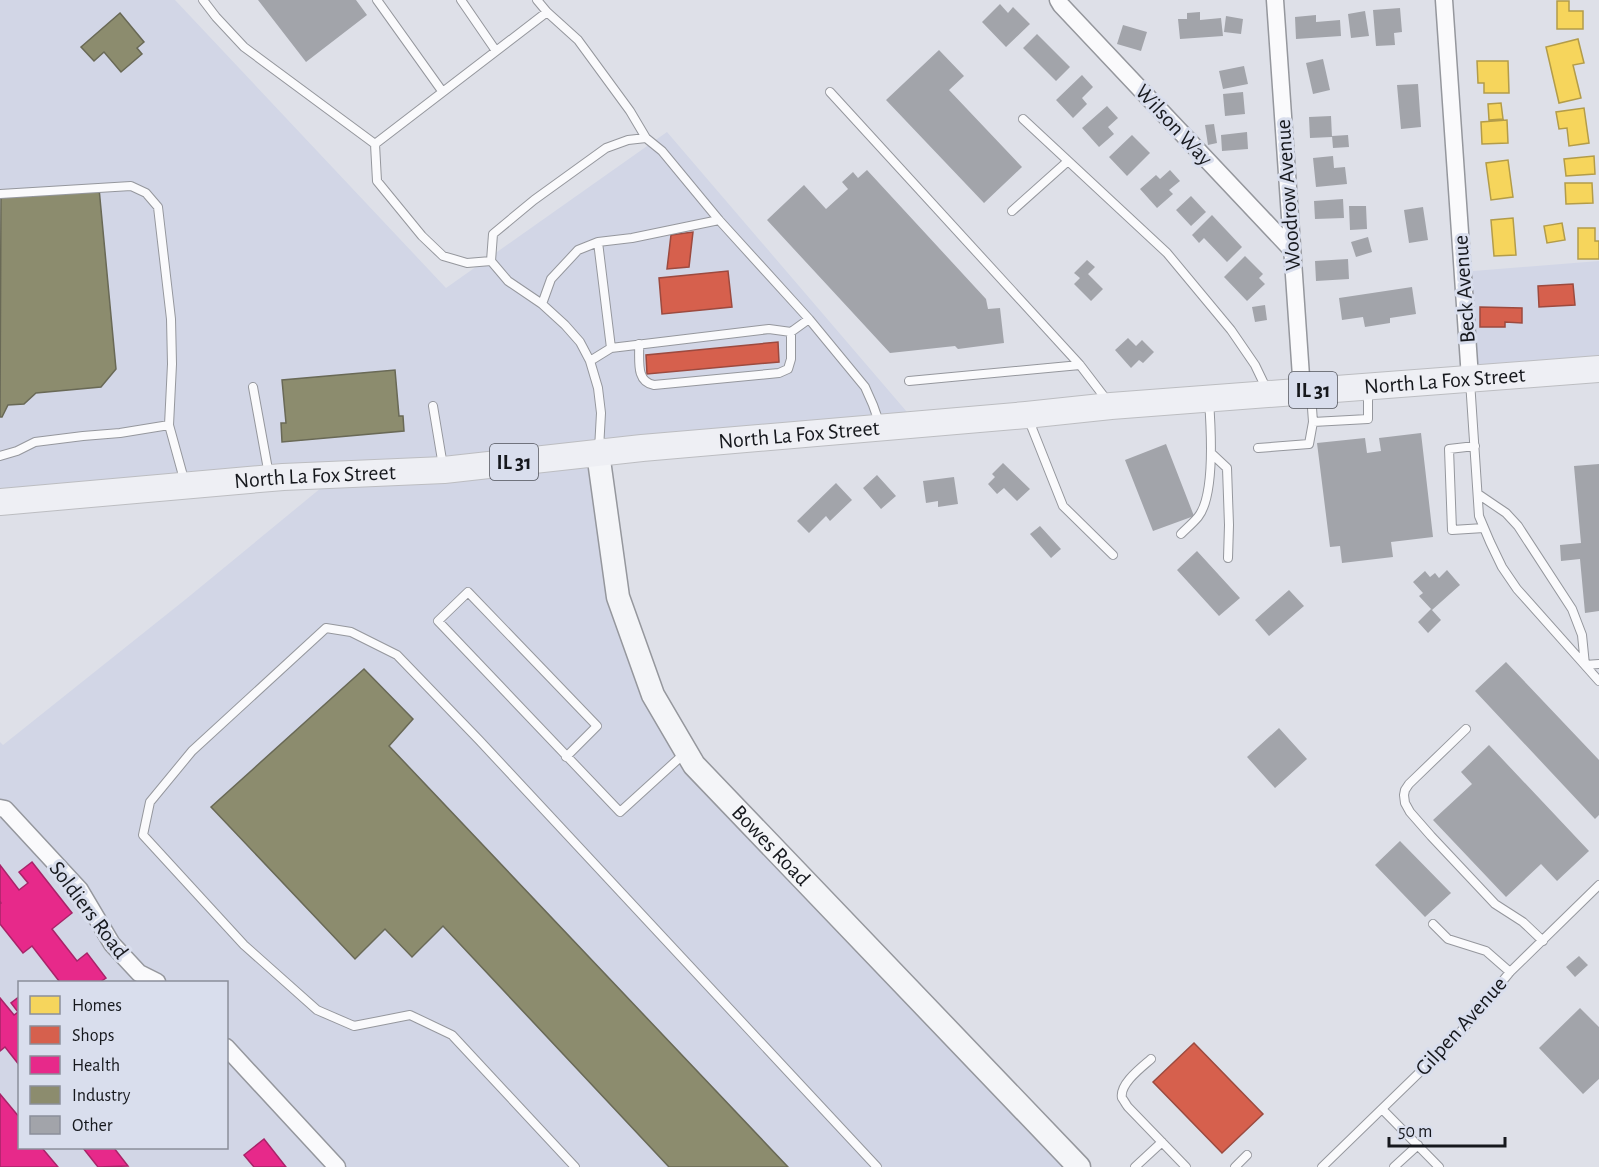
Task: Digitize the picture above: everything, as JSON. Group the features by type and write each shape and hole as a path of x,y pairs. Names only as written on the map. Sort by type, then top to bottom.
{"main road":[{"name":"North La Fox Street","path":"0,502 270,478 444,470 598,453 1209,397 1599,369"}],"street":[{"name":"Wilson Way","path":"1058,0 1291,249"},
{"name":"Woodrow Avenue","path":"1275,0 1291,249 1306,391"},
{"name":"Beck Avenue","path":"1444,0 1470,378"},
{"name":"Bowes Road","path":"598,453 618,597 652,695 694,765 1078,1167"},
{"name":"Soldiers Road","path":"0,808 5,809 80,890 112,944 139,973 155,981"},
{"path":"228,1049 337,1167"}],"lane":[{"path":"203,0 244,47 375,144"},
{"path":"377,0 442,91"},
{"path":"461,0 496,51"},
{"path":"537,0 578,40 630,111 646,138 662,151 865,387 881,426"},
{"path":"375,144 548,12"},
{"path":"830,92 1080,365 1112,406"},
{"path":"1023,119 1167,253 1231,330 1255,365 1269,393"},
{"path":"598,453 601,413 598,388 590,361 580,342 565,325 542,304 508,281 492,261 494,234 534,200 606,148 646,138"},
{"path":"375,144 377,181 422,236 443,255 467,262 492,261"},
{"path":"1012,211 1068,161"},
{"path":"0,194 131,186 146,193 158,207 171,319 172,364 169,425 186,486"},
{"path":"542,304 551,279 578,250 598,242 632,238 719,220"},
{"path":"598,242 611,348"},
{"path":"590,361 611,348 770,329 791,332 808,319"},
{"path":"639,344 641,378 647,384 654,386 779,373 788,369 791,359 791,332"},
{"path":"909,381 1080,365"},
{"name":"Beck Avenue","path":"1470,378 1479,516 1484,528 1502,567 1517,589 1599,681"},
{"path":"1313,423 1368,419 1368,386"},
{"path":"253,387 270,478"},
{"path":"1258,448 1309,444 1313,423 1306,391"},
{"path":"1180,534 1199,516 1207,496 1212,444 1209,397"},
{"path":"433,406 444,470"},
{"path":"1026,415 1063,506 1113,555"},
{"path":"0,456 35,442 120,434 169,425"},
{"path":"1475,446 1449,449 1452,530 1484,528"},
{"path":"1211,453 1227,468 1228,558"},
{"path":"1478,495 1506,513 1518,526 1572,609 1582,635 1585,665 1599,664"},
{"path":"566,757 597,726 468,592 438,621 566,757 620,813 686,752"},
{"path":"575,1167 452,1035 410,1015 354,1026 317,1010 244,945 143,835 150,802 192,752 326,628 351,632 397,656 479,740 877,1167"},
{"path":"1466,729 1409,784 1405,790 1405,803 1431,836 1495,904 1523,922 1543,940"},
{"name":"Gilpen Avenue","path":"1322,1167 1458,1035 1510,972 1599,885"},
{"path":"1433,924 1448,939 1486,951 1510,972"},
{"path":"1151,1059 1127,1082 1122,1090 1122,1098 1186,1167"},
{"path":"1382,1108 1439,1167"},
{"path":"1136,1167 1162,1142"},
{"path":"1394,1167 1418,1145"},
{"path":"1235,1167 1247,1155"},
{"path":"1329,1160 1336,1167"}],"shaded area":[{"path":"0,0 175,0 446,288 667,132 913,419 0,501"},
{"path":"1599,261 1599,367 1468,375 1461,272"},
{"path":"594,460 613,599 692,772 1065,1167 0,1167 0,742 3,745 327,483"}],"building: Homes":[{"path":"1557,1 1569,1 1569,11 1583,11 1583,29 1557,29"},
{"path":"1578,39 1584,63 1573,65 1581,98 1559,103 1546,47"},
{"path":"1477,61 1508,61 1509,93 1484,93 1484,83 1478,83"},
{"path":"1501,103 1503,119 1489,120 1488,104"},
{"path":"1584,108 1589,143 1569,146 1567,128 1559,129 1556,112"},
{"path":"1507,120 1508,143 1482,144 1481,122"},
{"path":"1594,156 1595,174 1566,176 1564,159"},
{"path":"1508,160 1513,197 1491,200 1486,163"},
{"path":"1565,183 1592,183 1593,203 1566,204"},
{"path":"1513,218 1516,255 1494,256 1491,220"},
{"path":"1562,223 1565,240 1547,243 1544,226"},
{"path":"1578,228 1595,228 1595,241 1599,241 1599,259 1578,259"}],"building: Shops":[{"path":"693,232 689,267 667,269 671,235"},
{"path":"728,271 732,307 662,314 659,278"},
{"path":"1573,284 1575,305 1539,307 1538,286"},
{"path":"1480,307 1522,308 1522,323 1505,322 1505,327 1480,327"},
{"path":"778,342 779,362 647,374 646,355"},
{"path":"1194,1043 1263,1114 1222,1153 1153,1082"}],"building: Health":[{"path":"32,862 72,913 52,929 77,961 87,953 106,978 102,981 59,981 32,946 23,953 0,924 0,865 19,890 28,883 19,872"},
{"path":"0,998 14,1015 18,1012 18,1063 5,1047 0,1051"},
{"path":"18,998 18,1012 11,1003"},
{"path":"0,1094 18,1116 18,1149 43,1149 58,1167 0,1167"},
{"path":"264,1139 286,1167 254,1167 244,1155"},
{"path":"84,1149 115,1149 128,1166 98,1167"}],"building: Industry":[{"path":"120,13 144,42 137,48 142,54 121,72 104,52 94,61 81,47"},
{"path":"99,188 116,369 101,387 36,393 24,404 8,405 0,417 1,194"},
{"path":"395,370 399,416 403,416 404,431 282,442 281,423 286,423 282,380"},
{"path":"364,669 413,719 389,746 788,1167 669,1167 443,926 412,957 385,929 355,959 211,807"}],"building: Other":[{"path":"258,0 356,0 367,15 306,62"},
{"path":"1000,4 1008,13 1013,7 1030,24 1006,47 982,22"},
{"path":"1400,8 1402,32 1394,33 1395,45 1376,46 1373,10"},
{"path":"1365,11 1369,36 1351,38 1348,14"},
{"path":"1200,12 1200,20 1221,18 1223,36 1180,39 1178,19 1187,19 1187,13"},
{"path":"1316,15 1316,22 1340,20 1341,36 1296,39 1295,17"},
{"path":"1226,16 1243,19 1241,34 1224,32"},
{"path":"1123,25 1147,32 1141,51 1117,44"},
{"path":"1037,34 1070,67 1056,81 1023,48"},
{"path":"939,50 964,76 949,90 1022,167 984,203 886,100"},
{"path":"1323,59 1330,90 1313,94 1306,63"},
{"path":"1244,66 1248,84 1223,89 1219,71"},
{"path":"1082,75 1093,87 1082,98 1087,104 1073,118 1056,100"},
{"path":"1418,84 1421,127 1401,129 1397,85"},
{"path":"1243,92 1245,114 1225,116 1223,94"},
{"path":"1107,106 1118,118 1108,127 1114,134 1099,147 1082,128"},
{"path":"1331,116 1332,137 1310,138 1309,117"},
{"path":"1214,124 1217,143 1208,145 1205,125"},
{"path":"1247,132 1248,149 1222,151 1221,135"},
{"path":"1132,135 1150,153 1127,176 1109,157"},
{"path":"1348,135 1349,147 1333,148 1332,136"},
{"path":"1333,156 1334,168 1345,167 1347,184 1316,187 1313,158"},
{"path":"867,170 986,299 988,309 1000,308 1004,343 958,349 955,346 890,353 767,220 804,185 826,209 848,189 842,182 853,172 858,178"},
{"path":"1170,170 1180,181 1169,190 1173,194 1157,208 1140,189 1156,175 1160,179"},
{"path":"1191,196 1206,212 1191,226 1176,210"},
{"path":"1343,199 1344,218 1315,219 1314,201"},
{"path":"1349,206 1366,206 1367,229 1350,230"},
{"path":"1423,207 1428,240 1409,243 1404,210"},
{"path":"1212,215 1242,247 1227,262 1204,238 1199,243 1192,235"},
{"path":"1368,237 1372,252 1356,257 1351,242"},
{"path":"1245,256 1263,274 1259,278 1265,284 1247,301 1224,277"},
{"path":"1348,259 1349,279 1316,281 1315,261"},
{"path":"1087,260 1095,267 1088,274 1103,289 1091,301 1074,284 1080,278 1074,273"},
{"path":"1412,287 1416,314 1390,318 1390,323 1365,327 1363,317 1342,320 1339,298"},
{"path":"1265,305 1267,320 1255,322 1252,307"},
{"path":"1128,338 1136,346 1142,340 1154,352 1143,363 1139,360 1131,368 1115,350"},
{"path":"1421,433 1433,537 1391,542 1393,557 1342,563 1340,546 1330,547 1317,443 1365,438 1367,453 1381,451 1379,438"},
{"path":"1166,444 1194,516 1153,531 1125,460"},
{"path":"1003,463 1030,489 1017,501 1004,488 997,494 988,484 995,477 992,474"},
{"path":"1599,464 1599,611 1585,613 1580,559 1561,561 1560,545 1581,543 1574,466"},
{"path":"877,475 896,496 881,509 863,488"},
{"path":"954,477 958,504 938,507 938,501 926,503 923,481"},
{"path":"836,483 852,500 830,521 826,516 809,533 797,521"},
{"path":"1040,526 1061,549 1051,558 1030,534"},
{"path":"1197,551 1240,598 1219,616 1177,570"},
{"path":"1447,570 1460,585 1432,610 1419,596 1423,593 1413,582 1425,571 1430,577 1435,573 1439,578"},
{"path":"1289,590 1304,606 1269,636 1255,620"},
{"path":"1431,609 1441,620 1428,633 1418,622"},
{"path":"1506,662 1599,760 1599,815 1595,819 1475,691"},
{"path":"1279,728 1307,759 1275,788 1247,757"},
{"path":"1489,745 1589,851 1557,881 1541,864 1506,897 1433,820 1472,784 1461,772"},
{"path":"1400,841 1451,893 1425,917 1375,865"},
{"path":"1579,956 1588,965 1575,977 1566,967"},
{"path":"1580,1008 1599,1027 1599,1079 1583,1094 1539,1048"}]}
